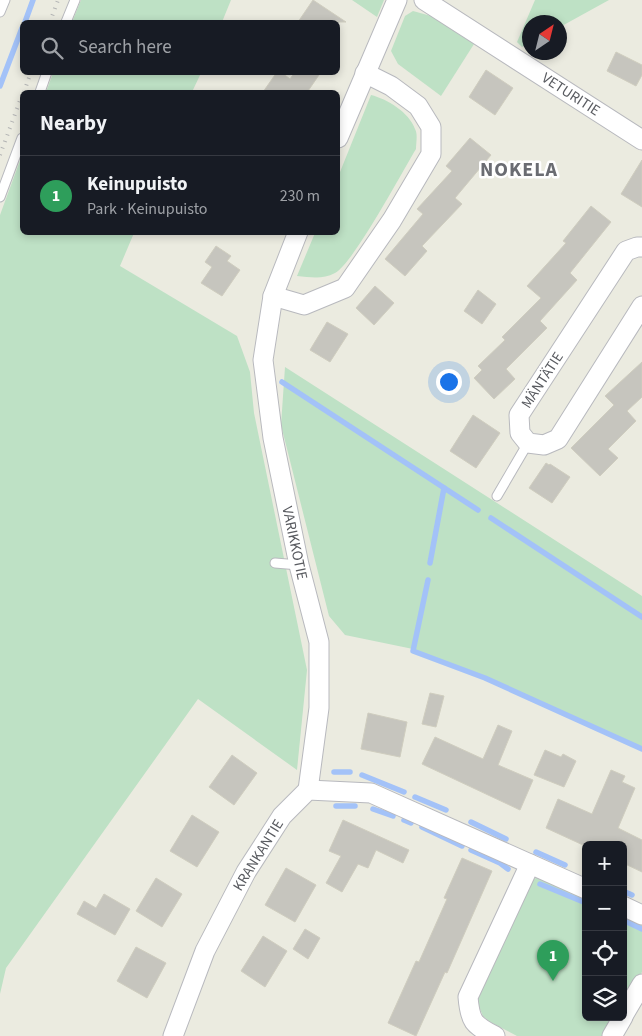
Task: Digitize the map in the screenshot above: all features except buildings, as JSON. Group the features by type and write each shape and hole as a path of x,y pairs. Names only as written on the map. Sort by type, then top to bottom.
{"street":[{"path":"340,133 397,0"},
{"name":"VETURITIE","path":"424,0 642,140"},
{"path":"273,296 304,305 345,288 392,220 431,154 431,127 418,106 391,86 365,73"},
{"name":"VARIKKOTIE","path":"297,235 273,296 263,360 273,438 299,565 319,642 318,708 308,790"},
{"name":"MÄNTÄTIE","path":"528,443 520,433 519,415 626,251 642,247"},
{"path":"528,443 544,445 558,439 642,306"},
{"path":"308,790 371,793 582,887"},
{"name":"KRANKANTIE","path":"173,1036 205,951 246,872 282,816 308,790"},
{"path":"495,1036 483,1030 470,1017 468,997 530,864"},
{"path":"627,908 642,915"},
{"path":"627,1010 642,984"},
{"path":"612,1036 621,1021"}],"lane":[{"path":"0,12 4,0"},
{"path":"67,20 75,0"},
{"path":"41,90 46,75"},
{"path":"0,197 20,143"},
{"path":"497,496 528,443"},
{"path":"275,563 299,565"}],"green space":[{"path":"81,0 231,0 223,20 73,20"},
{"path":"352,0 384,0 377,17"},
{"path":"535,0 609,0 567,23 567,15 529,15"},
{"path":"413,11 431,16 474,44 441,96 398,64 391,51 405,16"},
{"path":"522,30 522,47 517,42"},
{"path":"52,75 200,75 193,90 47,90"},
{"path":"371,95 397,107 408,117 416,131 416,149 365,236 343,266 335,273 325,277 297,276 314,235 340,235 340,172"},
{"path":"20,160 20,235 133,235 120,266 237,336 250,372 254,413 307,670 297,770 198,699 6,968 0,994 0,215"},
{"path":"285,367 642,596 642,747 413,649 345,635 329,616 281,425"},
{"path":"539,876 582,895 582,1021 614,1021 605,1036 517,1036 490,1022 483,1016 475,998 531,881"},
{"path":"627,916 642,922 642,972 627,997"}],"waterway":[{"path":"26,20 33,0"},
{"path":"0,86 20,33"},
{"path":"282,382 478,510"},
{"path":"430,563 444,488"},
{"path":"491,518 642,617"},
{"path":"428,580 413,651 485,678 642,749"},
{"path":"334,772 350,772"},
{"path":"362,775 404,792"},
{"path":"415,797 446,810"},
{"path":"336,806 355,806"},
{"path":"373,809 393,816"},
{"path":"404,820 411,823"},
{"path":"471,822 506,839"},
{"path":"422,827 462,846"},
{"path":"471,850 500,863 508,869"},
{"path":"536,852 565,865"},
{"path":"540,884 582,901"},
{"path":"627,893 632,895"},
{"path":"627,922 642,929"}],"railway":[{"path":"51,20 58,0"},
{"path":"25,90 30,75"},
{"path":"0,155 20,100"}],"place":[{"name":"Keinupuisto","path":"553,981"}],"district":[{"name":"NOKELA","path":"519,169"}]}
